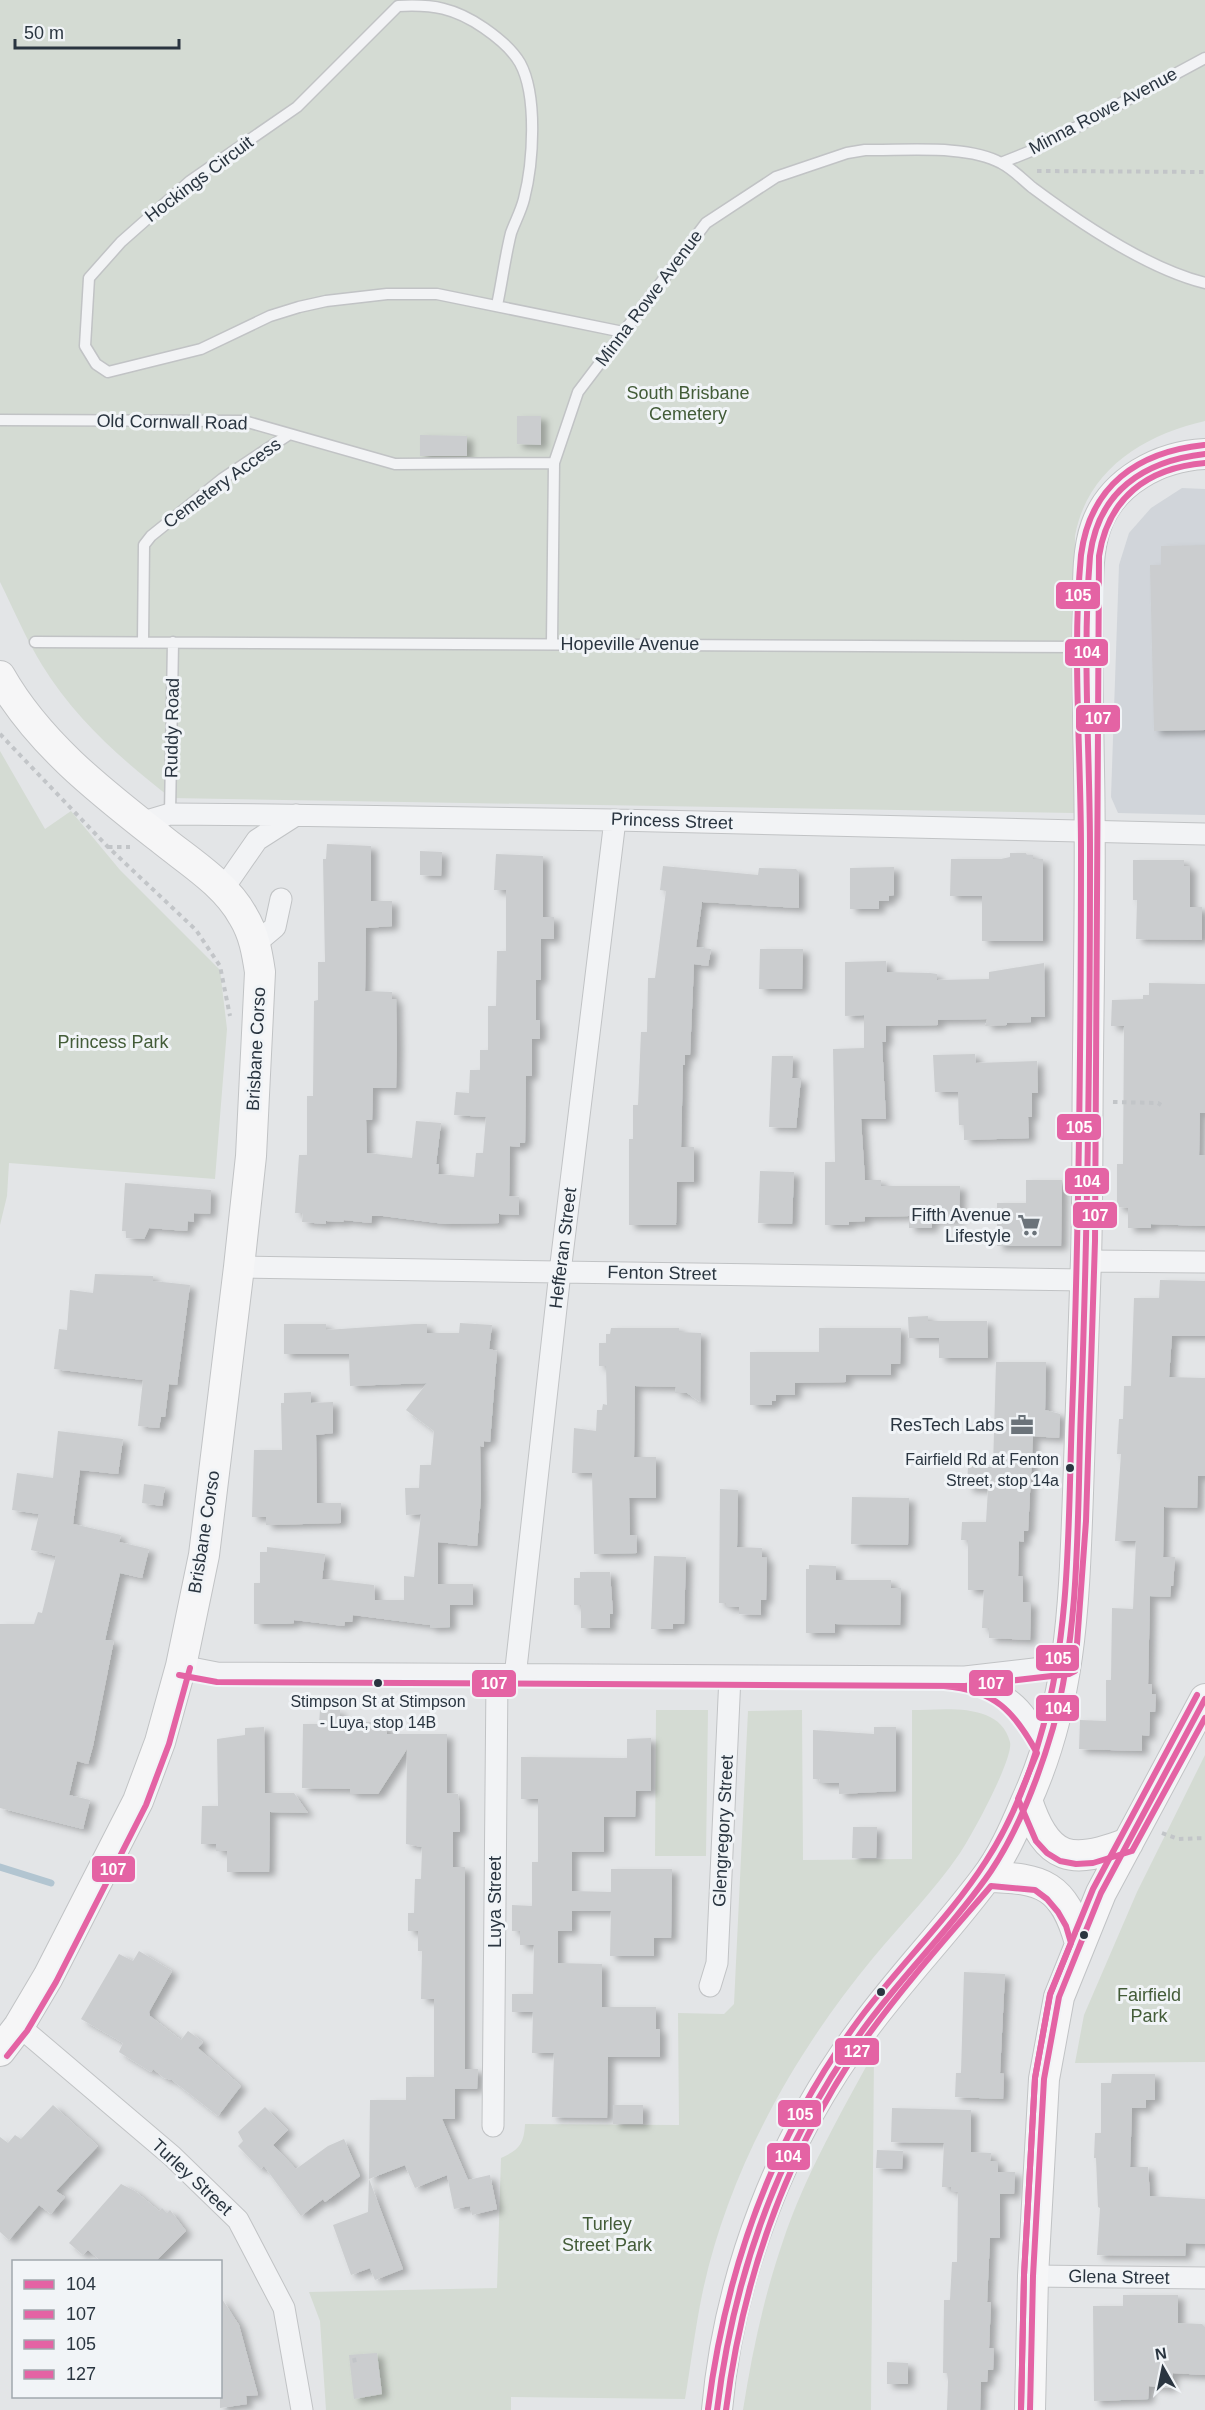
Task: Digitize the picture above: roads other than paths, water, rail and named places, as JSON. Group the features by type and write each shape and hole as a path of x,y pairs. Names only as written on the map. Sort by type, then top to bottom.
{"main road":[{"path":"717,2410 728,2333 744,2267 781,2168 842,2058 866,2025 987,1877 1009,1839 1047,1753 1068,1665 1074,1599 1086,1270 1090,832 1088,584 1096,527 1118,491 1138,474 1185,455 1205,454"},
{"path":"0,676 17,706 51,746 140,823 224,889 243,914 258,958"},
{"name":"Brisbane Corso","path":"0,2051 19,2026 48,1977 138,1801 159,1742 181,1666 204,1555 239,1267 251,1156 258,958"},
{"path":"1030,2410 1033,2276 1044,2079 1059,1997 1101,1893 1205,1699"},
{"path":"1027,1800 1042,1837 1051,1846 1064,1853 1080,1857 1098,1855 1128,1843"},
{"path":"987,1877 1038,1881 1053,1892 1065,1907 1074,1922 1080,1943"}],"street":[{"name":"Princess Street","path":"140,823 170,814 296,815 1205,834"},
{"path":"224,889 257,840 296,815"},
{"name":"Hefferan Street","path":"506,1677 560,1272 615,820"},
{"path":"258,958 274,927 281,899"},
{"name":"Fenton Street","path":"239,1267 560,1272 1086,1270 1205,1262"},
{"path":"181,1666 217,1673 506,1677 965,1677 1068,1665"},
{"name":"Glengregory Street","path":"710,1986 717,1963 730,1676"},
{"name":"Luya Street","path":"493,2126 506,1677"},
{"path":"965,1677 1000,1691 1015,1703 1029,1717 1047,1753"},
{"name":"Turley Street","path":"19,2026 172,2156 238,2220 284,2308 302,2410"},
{"name":"Glena Street","path":"1033,2276 1205,2278"}],"lane":[{"name":"Hockings Circuit","path":"497,305 511,234 524,199 530,163 531,105 528,83 520,63 510,50 493,34 464,14 426,4 398,6 297,107 190,181 121,242 89,278 85,346 96,364 108,372 201,349 270,316 326,301 418,293 497,305 623,332"},
{"name":"Minna Rowe Avenue","path":"1001,162 1036,149 1205,57"},
{"name":"Minna Rowe Avenue","path":"552,643 554,464 578,392 706,223 776,177 847,153 865,150 973,154 1001,162 1034,189 1123,246 1170,272 1205,283"},
{"name":"Old Cornwall Road","path":"0,420 244,421 395,464 554,464"},
{"name":"Cemetery Access","path":"143,641 144,545 151,536 222,479 288,435"},
{"path":"35,642 173,642"},
{"name":"Hopeville Avenue","path":"173,642 1088,647"},
{"name":"Ruddy Road","path":"170,814 173,642"}],"waterway":[{"path":"0,1867 51,1883"}],"place":[{"name":"Fifth Avenue Lifestyle","path":"1029,1225"},
{"name":"ResTech Labs","path":"1022,1425"},
{"name":"Fairfield Rd at Fenton Street, stop 14a","path":"1070,1468"},
{"name":"Stimpson St at Stimpson - Luya, stop 14B","path":"378,1683"}],"park label":[{"name":"South Brisbane Cemetery","path":"688,403"},
{"name":"Princess Park","path":"113,1042"},
{"name":"Fairfield Park","path":"1149,2005"},
{"name":"Turley Street Park","path":"607,2234"}]}
